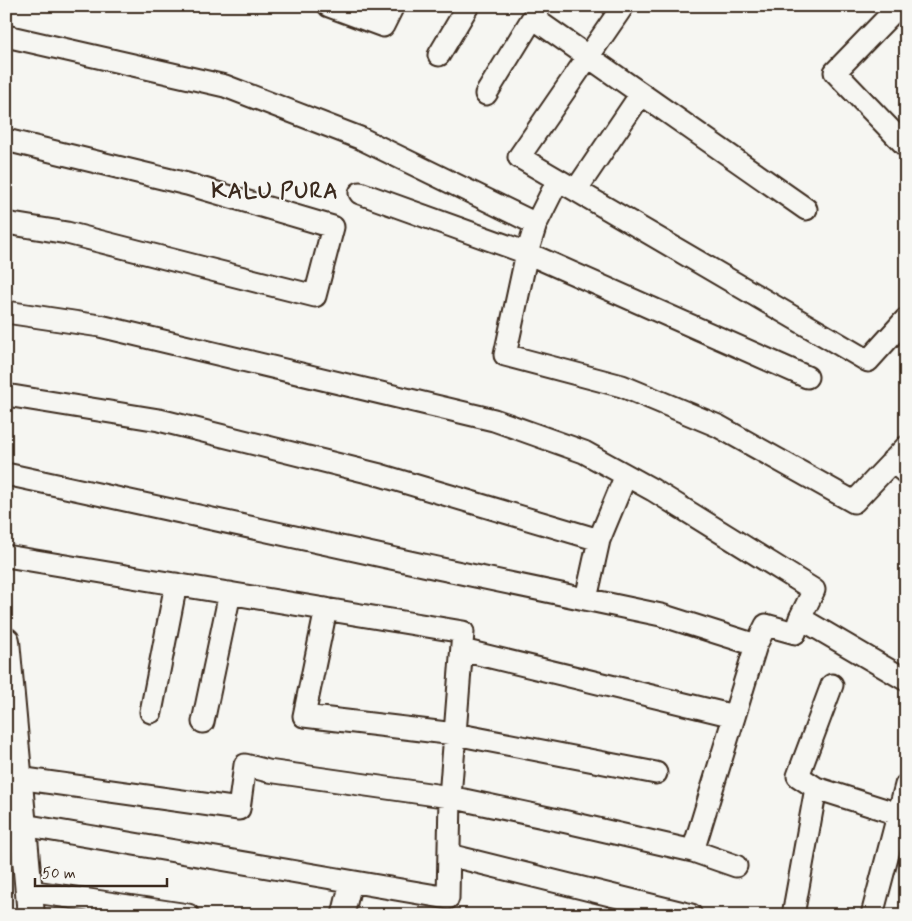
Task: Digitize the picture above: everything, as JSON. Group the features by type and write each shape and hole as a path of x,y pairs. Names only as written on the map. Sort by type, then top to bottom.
{"street":[{"path":"329,6 383,26 393,6"},
{"path":"439,55 468,6"},
{"path":"623,6 519,157 868,362 906,319"},
{"path":"899,6 835,72 906,146"},
{"path":"486,94 536,12 588,57 806,209"},
{"path":"6,36 225,86 360,138 536,224"},
{"path":"641,94 536,224 527,252 505,355 622,386 718,426 854,502 901,460"},
{"path":"6,140 187,184 333,227 315,296 67,232 6,223"},
{"path":"360,193 527,252 807,377"},
{"path":"6,312 100,326 494,420 584,452 653,490 814,590 795,633 766,625 756,645 693,851"},
{"path":"6,395 159,420 380,475 599,540"},
{"path":"6,474 661,615 756,645"},
{"path":"586,599 599,540 626,475"},
{"path":"6,556 464,632 450,797 447,907 351,882 14,823"},
{"path":"151,712 176,584"},
{"path":"203,722 230,593"},
{"path":"326,610 304,716 455,734 656,773"},
{"path":"800,618 906,680"},
{"path":"6,641 18,778 14,823 30,903 181,914"},
{"path":"462,650 734,716"},
{"path":"832,685 798,776 816,788 898,814"},
{"path":"18,778 238,809 245,765 268,771 450,797 693,851 736,866"},
{"path":"872,915 906,785"},
{"path":"793,915 816,788"},
{"path":"449,855 691,915"},
{"path":"343,915 351,882"}],"district":[{"name":"KALU PURA","path":"275,192"}]}
